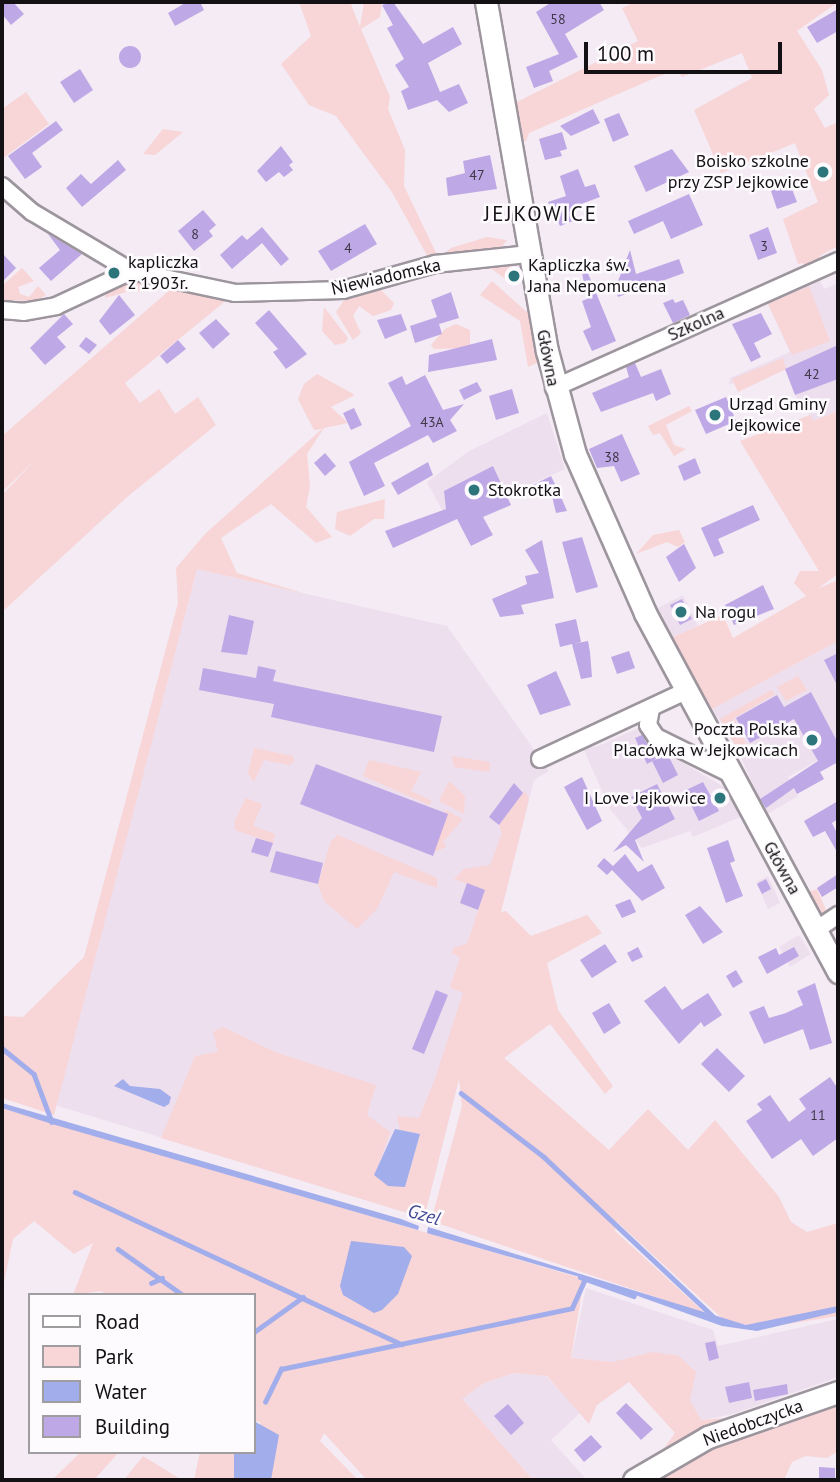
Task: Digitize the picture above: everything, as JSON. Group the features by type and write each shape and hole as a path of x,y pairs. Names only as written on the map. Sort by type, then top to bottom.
{"street":[{"name":"Główna","path":"485,2 554,388 607,534 686,691 838,972"},
{"name":"Niewiadomska","path":"2,186 32,212 131,271 235,293 290,294 342,290 435,264 530,254"},
{"name":"Szkolna","path":"554,388 838,261"},
{"path":"2,310 23,312 56,306 131,271"},
{"path":"540,760 686,691"},
{"path":"651,709 648,725 656,737 731,774"},
{"path":"816,930 838,915"},
{"name":"Niedobczycka","path":"634,1480 708,1437 838,1392"}],"shaded area":[{"path":"820,281 824,289 838,283 838,411 813,422 805,406 800,407 786,368 767,368 729,385 730,378 790,352 768,304"},
{"path":"547,413 565,469 448,521 427,482 469,451"},
{"path":"197,569 447,626 549,771 534,780 424,1218 55,1105"},
{"path":"683,595 698,626 671,638 656,609"},
{"path":"838,641 838,749 788,777 798,796 766,815 735,743 712,709"},
{"path":"641,727 655,753 668,754 724,787 740,817 693,837 690,831 642,848 610,809 583,748 598,746"},
{"path":"768,876 780,903 768,909 756,882"},
{"path":"799,935 811,954 790,967 779,947"},
{"path":"586,1288 713,1330 718,1346 838,1319 838,1377 733,1414 701,1420 677,1378 692,1368 571,1359"},
{"path":"514,1373 546,1376 581,1412 551,1440 587,1480 533,1480 461,1399 484,1383"}],"green space":[{"path":"299,2 350,2 360,27 364,2 382,2 380,17 361,29 390,97 388,109 405,150 404,186 437,255 429,259 392,192 336,116 309,105 281,64 311,36"},
{"path":"635,2 838,2 797,31 822,70 829,95 814,109 825,128 838,122 838,246 821,255 814,265 805,269 803,263 798,264 783,219 818,202 795,143 721,173 694,110 752,78 742,53 682,77 677,70 657,77 529,133 526,141 516,138 515,103 638,41 622,8"},
{"path":"26,92 49,124 2,159 2,109"},
{"path":"163,129 183,132 155,155 143,154"},
{"path":"487,237 507,240 498,251 442,256 451,248"},
{"path":"485,264 513,265 508,272 511,283"},
{"path":"22,268 34,281 18,287 20,294 29,297 38,286 46,295 35,301 4,300 2,286"},
{"path":"126,279 144,284 147,292 130,291 105,298 107,289"},
{"path":"492,281 530,315 539,362 528,367 520,321 480,295"},
{"path":"809,286 830,341 792,355 768,304"},
{"path":"172,288 228,299 125,383 140,403 159,389 175,414 198,397 216,425 127,497 2,612 2,495 37,458 2,492 2,436"},
{"path":"379,288 394,303 391,310 373,316 359,306 353,316 361,333 353,340 336,312 346,297"},
{"path":"324,307 348,338 345,343 335,345 322,331"},
{"path":"456,324 470,330 470,348 434,349 431,345 445,329"},
{"path":"783,358 786,369 738,392 732,379"},
{"path":"317,374 355,395 331,407 348,423 324,428 307,454 310,486 306,507 332,537 316,543 271,504 221,538 237,573 306,594 197,569 54,1115 2,1098 2,1016 23,1017 84,957 178,603 176,568 205,534 322,429 314,430 298,399 304,384"},
{"path":"689,406 692,411 666,425 674,445 686,449 674,456 660,433 653,435 648,426"},
{"path":"838,411 838,574 817,589 838,580 838,641 712,709 671,638 723,615 733,638 806,596 794,583 800,571 819,571 740,441 810,415 813,421"},
{"path":"385,499 384,519 374,519 350,536 335,529 337,512"},
{"path":"679,530 685,542 678,547 667,542 636,554 653,535"},
{"path":"798,676 807,690 786,701 777,687"},
{"path":"771,690 775,694 734,718 746,744 737,749 720,719"},
{"path":"254,748 293,756 294,762 289,765 264,760 254,782 248,773"},
{"path":"452,756 490,762 489,772 454,767"},
{"path":"369,760 421,772 411,791 432,801 429,805 363,776"},
{"path":"449,781 465,796 464,814 439,801"},
{"path":"525,791 529,799 501,912 506,911 531,936 587,915 602,933 547,963 558,1010 613,1086 605,1094 550,1024 504,1058 609,1150 648,1109 688,1150 715,1120 779,1197 791,1222 807,1232 838,1223 838,1316 762,1328 724,1320 616,1221 615,1231 706,1314 431,1221 462,1106 459,1079 424,1218 161,1138 195,1056 218,1052 213,1032 223,1027 275,1052 376,1085 367,1115 390,1132 375,1175 405,1187 420,1134 400,1130 397,1116 419,1118 435,1079 463,993 450,987 460,958 452,953 454,947 467,944 485,890 454,879 464,869 490,865 502,833 499,825"},
{"path":"246,798 262,804 253,826 275,834 273,843 235,830 235,820"},
{"path":"445,810 463,819 443,842 446,847 434,852"},
{"path":"338,835 437,878 437,888 394,872 377,909 357,929 324,901 318,884 331,841"},
{"path":"817,889 829,917 822,920 808,892"},
{"path":"2,1108 584,1279 571,1358 612,1362 653,1352 679,1356 696,1372 690,1400 701,1420 723,1418 660,1454 675,1433 629,1382 597,1405 589,1424 547,1376 514,1373 484,1383 462,1399 533,1480 367,1480 324,1433 320,1441 358,1480 271,1480 260,1422 256,1421 256,1293 74,1293 93,1243 74,1254 34,1221 13,1239 2,1292"},
{"path":"838,1399 838,1451 827,1458 806,1456 792,1462 784,1480 652,1480 709,1447"},
{"path":"79,1454 117,1454 94,1480 52,1480"},
{"path":"200,1454 234,1454 234,1480 194,1480"},
{"path":"143,1456 182,1480 124,1480"}],"water":[{"path":"123,1079 130,1086 160,1089 171,1097 169,1104 164,1107 114,1086"},
{"path":"2,1103 401,1219 419,1226 418,1230 52,1124 2,1108"},
{"path":"395,1129 420,1134 405,1187 388,1186 374,1175"},
{"path":"428,1227 746,1325 838,1306 838,1312 757,1331 722,1326 604,1284 427,1233"},
{"path":"351,1241 404,1247 412,1256 398,1294 382,1310 374,1313 343,1295 340,1286"},
{"path":"256,1422 279,1435 271,1480 234,1480 234,1454 256,1454"}],"building":[{"path":"2,2 13,2 24,14 11,25 2,14"},
{"path":"187,2 200,2 204,10 175,26 168,13"},
{"path":"393,2 423,44 453,27 462,44 428,63 440,92 459,84 468,103 449,112 437,100 408,110 401,91 409,87 395,65 404,59 387,28 393,25 382,5"},
{"path":"552,2 599,2 604,10 565,34 578,57 549,71 553,81 534,88 526,67 559,54 536,12"},
{"path":"838,9 838,31 817,43 807,27"},
{"path":"130,46 138,49 141,57 138,65 130,68 122,65 119,57 122,49"},
{"path":"80,69 93,90 74,103 60,82"},
{"path":"593,109 600,123 571,136 560,126"},
{"path":"619,113 629,135 613,142 604,119"},
{"path":"56,121 63,130 32,153 42,167 25,179 8,156"},
{"path":"562,132 567,149 560,151 562,156 545,160 539,139"},
{"path":"281,146 293,162 289,165 293,170 284,177 279,172 266,182 257,171"},
{"path":"672,149 689,172 646,192 634,166"},
{"path":"490,155 497,189 448,196 446,178 465,173 463,161"},
{"path":"118,160 126,170 82,207 66,188 81,174 91,184"},
{"path":"578,169 585,187 595,184 600,197 573,207 578,219 560,226 548,202 566,196 560,176"},
{"path":"790,184 797,202 777,209 771,191"},
{"path":"689,194 703,225 671,239 663,221 634,234 628,221"},
{"path":"203,210 216,225 209,231 213,236 194,251 178,231"},
{"path":"365,224 377,244 331,271 318,251"},
{"path":"262,227 289,259 281,266 262,243 232,269 220,255 242,235 247,240"},
{"path":"768,227 777,253 758,260 749,235"},
{"path":"48,234 82,254 51,281 39,268 60,250"},
{"path":"630,250 636,274 679,259 684,273 618,297 615,289"},
{"path":"2,253 16,268 2,282"},
{"path":"587,271 616,341 592,351 583,331 591,327 582,301 587,299 582,273"},
{"path":"451,292 459,318 439,324 442,334 415,343 410,326 437,317 431,300"},
{"path":"119,295 135,315 110,335 99,321"},
{"path":"673,299 675,303 683,300 690,315 673,323 663,303"},
{"path":"269,310 307,354 286,369 273,352 278,349 255,323"},
{"path":"761,313 772,334 754,343 761,357 751,362 732,324"},
{"path":"64,314 73,324 57,337 66,347 45,365 30,348"},
{"path":"401,314 407,330 385,339 377,320"},
{"path":"216,319 230,334 213,349 199,333"},
{"path":"86,337 97,345 89,354 79,346"},
{"path":"492,339 497,360 428,372 429,355"},
{"path":"178,340 186,349 167,364 160,356"},
{"path":"838,345 838,379 795,395 785,369"},
{"path":"635,363 641,377 661,369 671,394 656,401 653,393 601,412 592,393 629,377 626,367"},
{"path":"425,375 443,410 464,404 450,420 457,431 433,443 428,435 374,463 385,486 364,496 349,462 411,426 388,383 402,376 406,385"},
{"path":"477,382 482,391 464,400 459,390"},
{"path":"512,389 519,413 496,420 489,396"},
{"name":"Urząd Gminy Jejkowice","path":"726,397 736,421 706,434 695,410"},
{"path":"354,408 362,425 351,430 343,413"},
{"path":"622,434 640,474 621,482 614,466 597,468 589,449"},
{"path":"325,453 336,466 325,476 314,463"},
{"path":"695,458 701,473 684,481 678,466"},
{"path":"428,462 433,475 398,495 391,483"},
{"path":"493,466 511,505 483,517 493,535 471,546 457,519 393,548 385,531 446,509 444,491"},
{"path":"551,476 567,511 556,513 551,492 535,495 531,486"},
{"path":"753,505 760,520 718,539 724,553 714,557 701,528"},
{"path":"582,537 598,587 576,593 562,542"},
{"path":"542,540 554,598 521,605 524,614 500,617 492,599 527,584 525,576 539,573 525,550"},
{"path":"684,544 696,568 679,582 666,557"},
{"path":"763,585 774,609 734,625 725,605"},
{"name":"Na rogu","path":"682,599 692,619 680,625 670,605"},
{"path":"229,615 254,621 247,655 221,652"},
{"path":"576,619 581,642 573,644 588,641 590,652 592,677 581,679 572,644 560,647 555,624"},
{"path":"629,651 635,668 617,674 611,657"},
{"path":"838,653 838,687 824,660"},
{"path":"258,666 276,670 273,681 442,716 434,752 271,717 274,704 199,690 203,668 256,678"},
{"path":"556,671 571,705 540,715 527,685"},
{"path":"811,692 838,743 838,762 820,772 824,779 797,794 794,788 766,808 760,799 818,761 794,719 750,743 736,718 777,695 784,707"},
{"path":"642,735 656,759 647,764 635,738"},
{"path":"668,755 678,775 663,783 652,761"},
{"path":"316,764 448,814 433,856 300,804"},
{"path":"582,777 602,821 587,830 564,787"},
{"path":"703,782 719,811 699,821 684,791"},
{"path":"514,783 523,793 499,825 489,817"},
{"path":"657,784 675,819 635,840 644,862 626,845 613,852 642,818 631,797"},
{"path":"838,801 838,819 832,823 838,835 836,850 825,831 813,837 804,821"},
{"path":"256,838 273,843 268,857 251,852"},
{"path":"728,840 735,861 730,863 743,896 726,903 707,848"},
{"path":"276,851 323,863 318,884 270,872"},
{"path":"625,854 638,872 652,864 665,888 642,901 612,870 607,875 597,866 604,858 613,866"},
{"path":"838,874 838,887 822,897 817,888"},
{"path":"766,879 771,889 762,894 757,884"},
{"path":"467,883 485,890 478,910 460,903"},
{"path":"630,899 636,912 622,918 615,905"},
{"path":"700,906 723,932 703,944 685,915"},
{"path":"605,944 617,962 592,978 580,960"},
{"path":"638,947 643,957 632,962 627,953"},
{"path":"794,947 799,956 767,974 758,957 776,948 779,955"},
{"path":"736,970 743,982 733,988 726,976"},
{"path":"815,983 832,1043 810,1050 803,1029 764,1044 749,1012 764,1006 769,1018 786,1013 803,1005 797,991"},
{"path":"665,986 682,1010 708,993 722,1015 704,1027 701,1022 679,1044 644,1001"},
{"path":"436,990 448,995 424,1054 412,1049"},
{"path":"609,1003 621,1023 604,1034 592,1013"},
{"path":"717,1048 745,1076 729,1092 701,1064"},
{"path":"830,1077 838,1089 838,1138 813,1156 801,1139 772,1159 746,1121 762,1110 757,1104 770,1095 789,1122 806,1109 799,1099"},
{"path":"715,1341 719,1358 709,1361 705,1343"},
{"path":"749,1382 752,1398 729,1403 725,1387"},
{"path":"787,1384 788,1394 755,1401 753,1390"},
{"path":"626,1403 653,1429 641,1440 616,1413"},
{"path":"508,1404 524,1423 511,1435 494,1416"},
{"path":"591,1435 602,1447 584,1462 574,1450"},
{"path":"819,1467 835,1468 835,1480 819,1480"}],"waterway":[{"path":"2,1048 34,1074 52,1122"},
{"path":"461,1093 544,1157 717,1320"},
{"path":"75,1192 401,1344"},
{"path":"118,1249 180,1293"},
{"name":"Gzel","path":"580,1277 634,1296"},
{"path":"151,1283 162,1278"},
{"path":"265,1402 281,1369 572,1308 585,1279"},
{"path":"256,1331 303,1297"}],"place":[{"name":"Boisko szkolne przy ZSP Jejkowice","path":"823,172"},
{"name":"kapliczka z 1903r.","path":"114,273"},
{"name":"Kapliczka św. Jana Nepomucena","path":"514,276"},
{"name":"Urząd Gminy Jejkowice","path":"715,415"},
{"name":"Stokrotka","path":"474,490"},
{"name":"Na rogu","path":"681,612"},
{"name":"Poczta Polska Placówka w Jejkowicach","path":"812,740"},
{"name":"I Love Jejkowice","path":"720,798"}],"district":[{"name":"JEJKOWICE","path":"541,214"}]}
